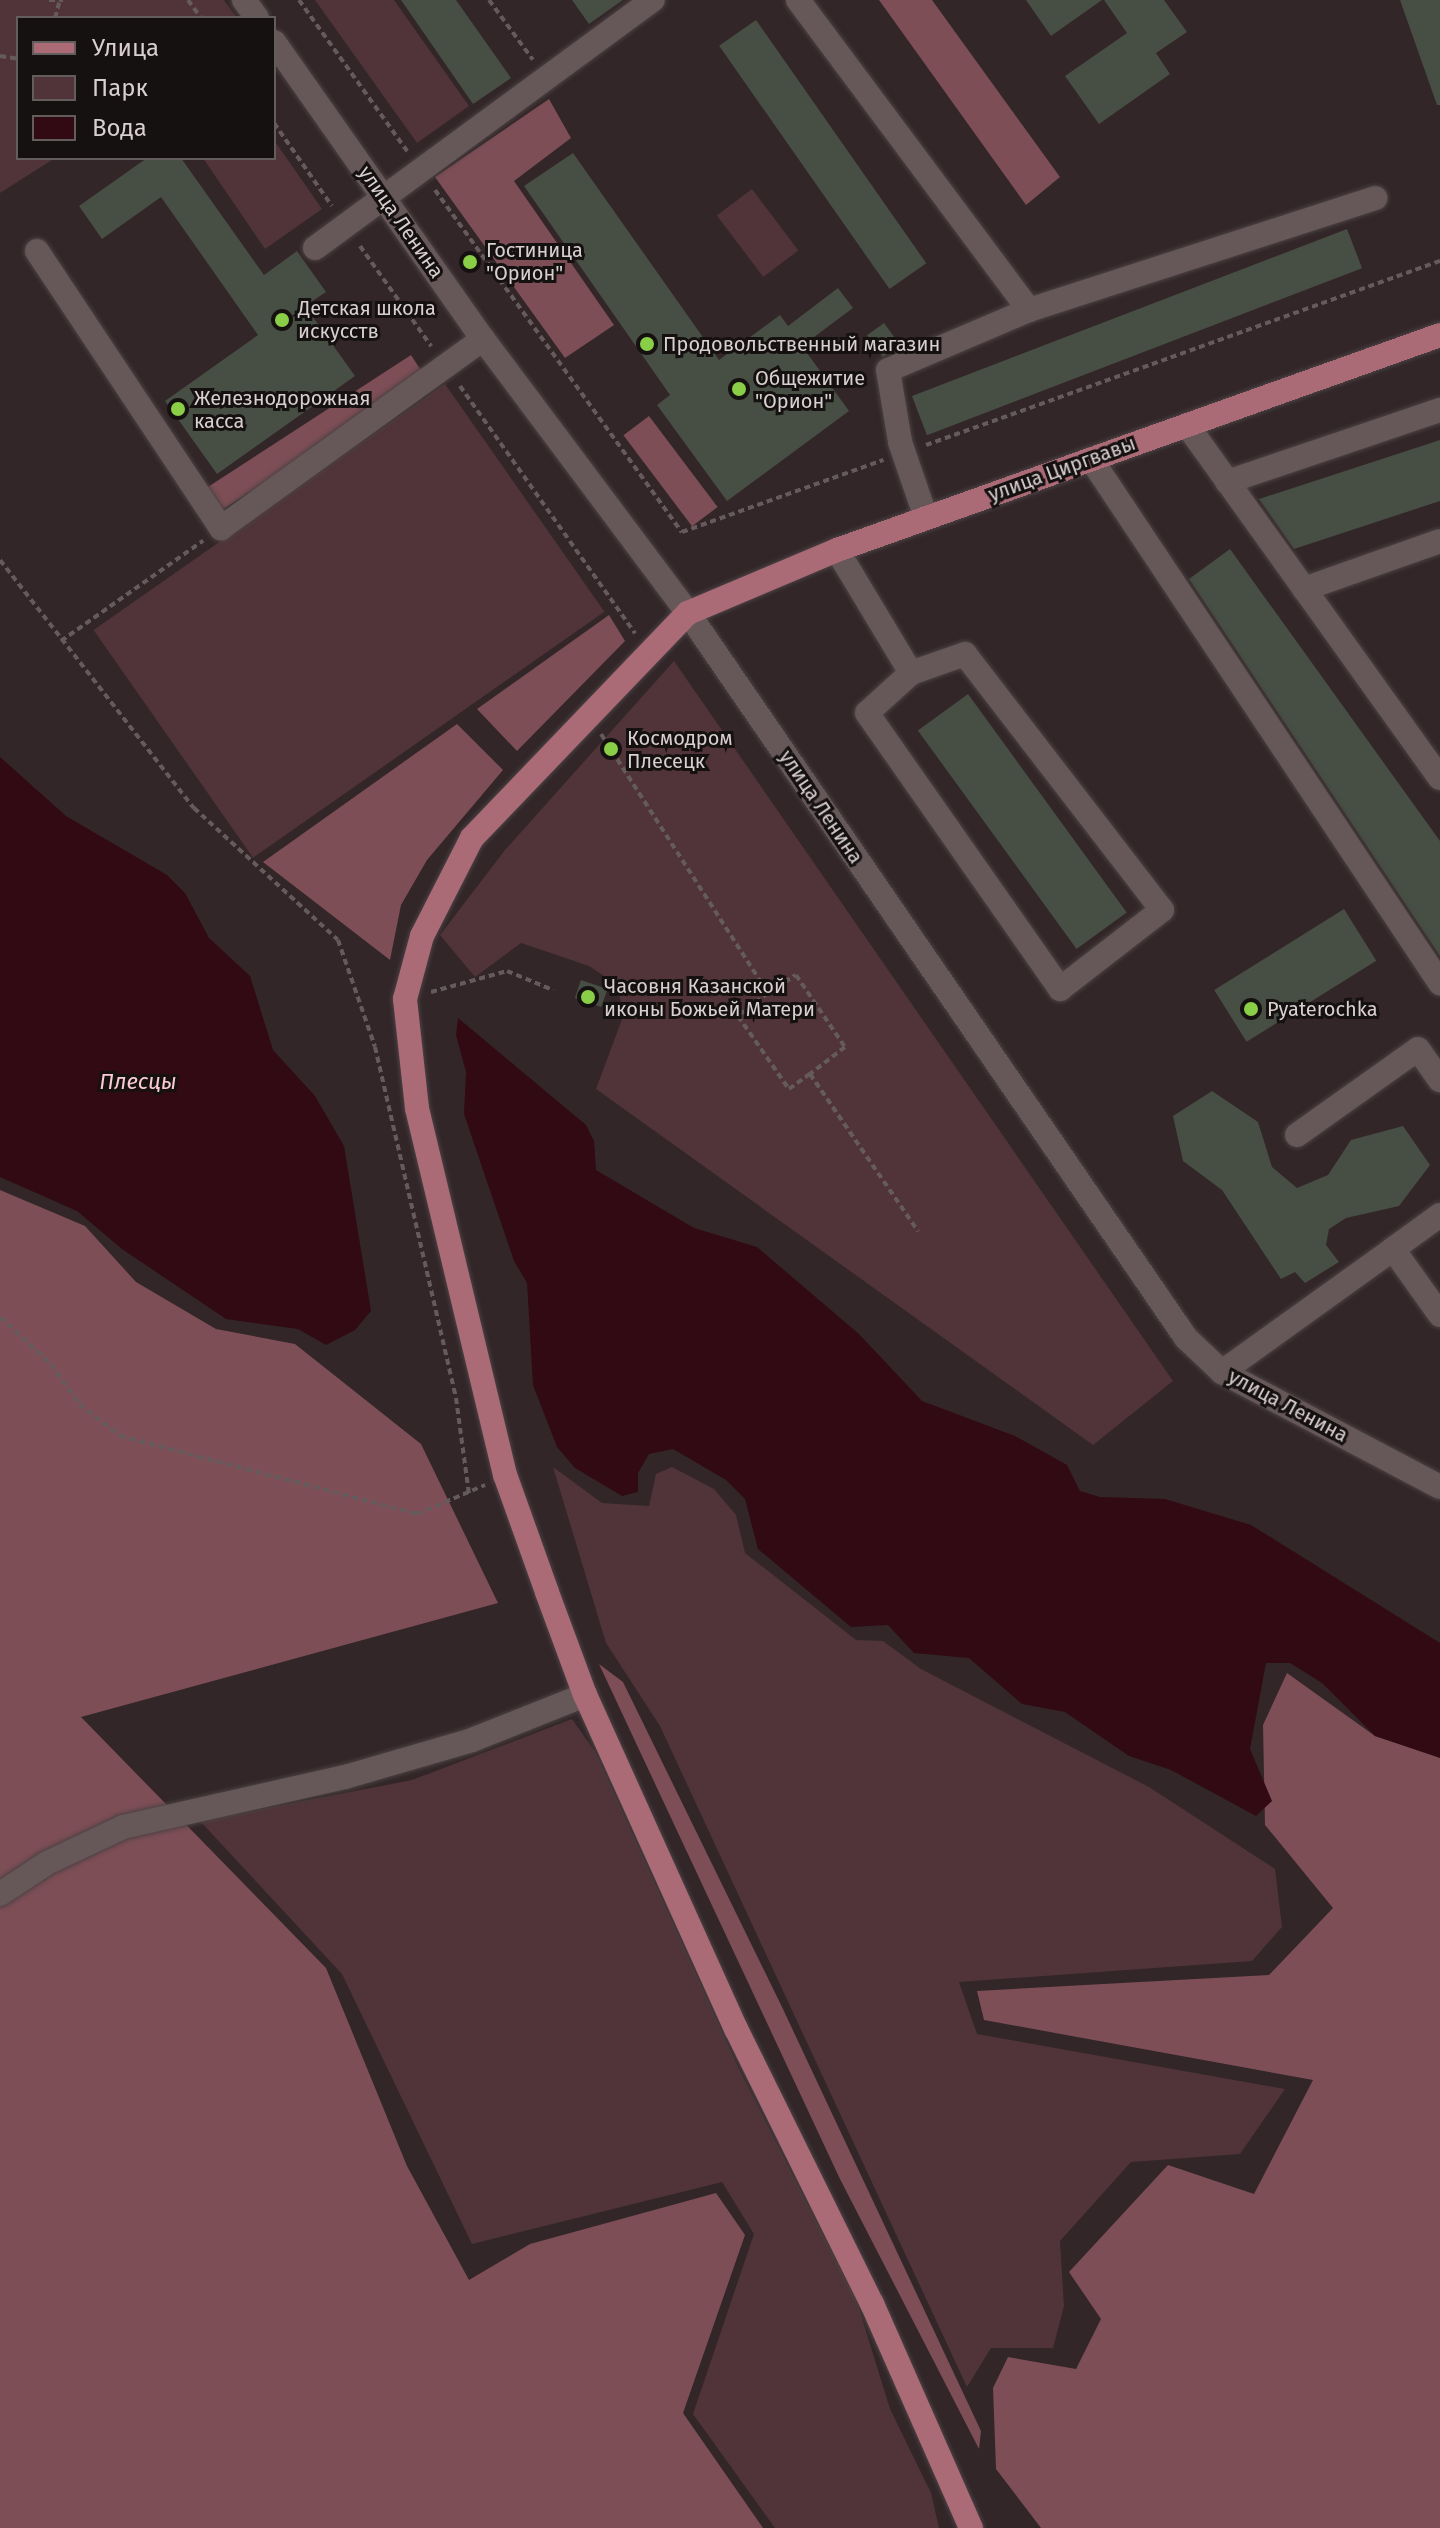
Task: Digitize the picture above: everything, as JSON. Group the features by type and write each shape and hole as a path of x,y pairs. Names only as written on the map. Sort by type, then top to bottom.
{"main road":[{"name":"улица Циргвавы","path":"688,613 837,550 1440,335"},
{"path":"688,613 648,652 600,724 472,838 427,923 405,999 417,1108 505,1475 585,1695 736,2029 872,2304 971,2528"}],"street":[{"path":"315,248 653,0"},
{"path":"798,0 1029,310"},
{"name":"улица Ленина","path":"276,45 483,339 688,613 1186,1338 1222,1372 1440,1487"},
{"path":"926,518 903,453 888,370 1029,310 1375,198"},
{"path":"37,251 221,528 447,368 483,339"},
{"path":"1227,482 1440,410"},
{"path":"1187,425 1440,778"},
{"path":"1091,459 1440,983"},
{"path":"1304,589 1440,541"},
{"path":"837,550 911,673"},
{"path":"965,654 1162,910 1060,989 867,713 911,673 965,654"},
{"path":"1297,1135 1418,1049 1440,1080"},
{"path":"1222,1372 1440,1215"},
{"path":"1393,1249 1440,1315"},
{"path":"0,1894 47,1863 123,1827 345,1777 472,1740 585,1695"}],"path":[{"path":"49,0 61,2"},
{"path":"299,0 682,532 1440,261"},
{"path":"489,0 546,78"},
{"path":"276,126 648,652"},
{"path":"61,641 221,528"},
{"path":"0,560 194,808 338,940 375,1047 456,1398 469,1494"},
{"path":"600,724 768,993"},
{"path":"405,999 507,971 553,990"},
{"path":"796,975 845,1047 789,1089 738,1016 768,993 796,975"},
{"path":"810,1074 918,1231"},
{"path":"0,1317 51,1364 79,1404 120,1436 417,1514 469,1494 505,1475"}],"green space":[{"path":"0,0 224,0 236,16 16,16 16,160 52,160 0,193"},
{"path":"315,0 394,0 469,106 417,143"},
{"path":"276,143 322,209 265,249 204,160 276,160"},
{"path":"752,189 798,250 763,277 717,215"},
{"path":"445,384 604,612 253,858 94,630"},
{"path":"674,661 1173,1381 1093,1445 596,1089 624,1014 616,984 589,966 521,943 475,977 440,935 505,850"},
{"path":"553,1467 602,1503 649,1506 656,1474 672,1467 714,1489 736,1515 745,1553 856,1640 883,1641 921,1669 1149,1787 1275,1869 1282,1927 1252,1961 959,1982 977,2034 1285,2089 1240,2154 1131,2162 1060,2241 1064,2306 1053,2348 991,2348 967,2387 660,1726 606,1643"},
{"path":"572,1719 596,1753 738,2067 857,2302 890,2409 931,2493 939,2528 775,2528 693,2414 754,2234 722,2182 472,2244 342,1974 200,1821 412,1780"}],"shaded area":[{"path":"879,0 932,0 1060,177 1026,205"},
{"path":"549,99 571,138 514,181 614,325 565,358 435,177"},
{"path":"411,355 426,378 215,514 200,492"},
{"path":"649,416 718,507 692,526 623,435"},
{"path":"609,615 625,641 517,751 477,709"},
{"path":"457,724 503,770 427,860 401,905 390,960 263,862"},
{"path":"0,1190 85,1226 136,1282 216,1329 295,1344 421,1444 498,1603 81,1717 326,1968 407,2166 469,2280 530,2244 716,2193 745,2235 683,2413 763,2528 0,2528"},
{"path":"599,1664 623,1682 782,2007 981,2431 979,2449 840,2179"},
{"path":"1287,1673 1375,1736 1440,1757 1440,2528 1041,2528 996,2469 993,2388 1008,2357 1076,2369 1101,2319 1069,2272 1168,2165 1254,2194 1313,2080 984,2020 977,1991 1269,1975 1333,1908 1265,1825 1263,1725"}],"water":[{"name":"Плесцы","path":"0,757 66,816 167,875 185,893 209,938 250,976 273,1050 315,1096 344,1146 371,1311 355,1330 326,1345 298,1329 226,1319 122,1249 77,1211 0,1177"},
{"path":"458,1018 586,1125 594,1141 596,1170 694,1228 757,1247 859,1334 922,1401 1015,1436 1067,1465 1080,1491 1100,1497 1165,1499 1251,1525 1440,1643 1440,1758 1375,1736 1322,1683 1290,1663 1266,1663 1250,1749 1272,1801 1256,1816 1171,1770 1129,1756 1065,1712 1022,1704 969,1658 914,1653 888,1625 851,1627 758,1549 745,1499 726,1480 673,1449 649,1454 638,1473 638,1492 622,1496 575,1468 557,1447 533,1385 527,1283 514,1261 464,1114 466,1072 456,1035"}],"building":[{"path":"401,0 456,0 511,78 473,104"},
{"path":"572,0 623,0 589,24"},
{"path":"1026,0 1102,0 1051,36"},
{"path":"1104,0 1164,0 1187,32 1156,53 1170,74 1099,124 1065,76 1127,33"},
{"path":"1400,0 1440,0 1440,105 1437,105"},
{"path":"756,20 926,263 889,289 719,46"},
{"path":"573,153 719,360 780,315 788,326 838,288 853,308 802,346 849,411 727,501 657,405 670,395 524,186"},
{"name":"Детская школа искусств","path":"144,160 182,160 264,275 297,251 326,292 305,306 355,376 217,474 165,401 258,335 161,197 102,239 79,206"},
{"path":"1347,229 1362,268 927,435 912,396"},
{"path":"884,323 900,345 883,357 867,335"},
{"path":"1440,440 1440,501 1294,549 1259,499"},
{"path":"1230,549 1440,841 1440,956 1189,579"},
{"path":"968,694 1127,912 1077,949 918,730"},
{"path":"1344,909 1376,961 1247,1042 1214,990"},
{"path":"581,980 607,989 601,1007 575,998"},
{"path":"1212,1091 1258,1122 1272,1167 1297,1188 1328,1175 1351,1140 1403,1126 1430,1165 1399,1206 1346,1218 1329,1229 1326,1245 1339,1262 1305,1283 1295,1272 1281,1279 1222,1190 1183,1161 1173,1116"}],"place":[{"name":"Гостиница \"Орион\"","path":"470,262"},
{"name":"Детская школа искусств","path":"282,320"},
{"name":"Продовольственный магазин","path":"647,344"},
{"name":"Общежитие \"Орион\"","path":"739,389"},
{"name":"Железнодорожная касса","path":"178,409"},
{"name":"Космодром Плесецк","path":"611,749"},
{"name":"Часовня Казанской иконы Божьей Матери","path":"588,997"},
{"name":"Pyaterochka","path":"1251,1009"}]}
